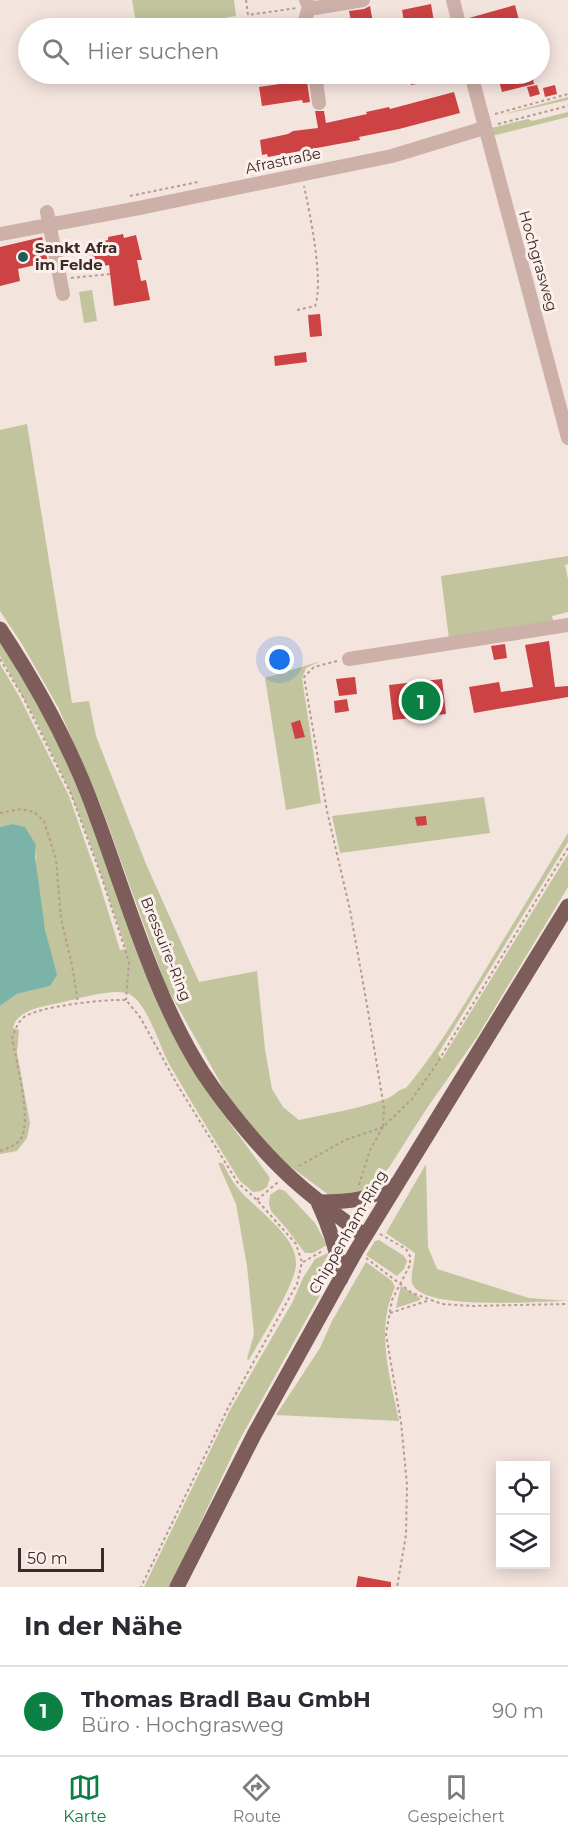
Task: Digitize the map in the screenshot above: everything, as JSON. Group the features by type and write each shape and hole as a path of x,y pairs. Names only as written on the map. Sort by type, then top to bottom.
{"main road":[{"name":"Bressuire-Ring","path":"0,629 65,741 89,796 157,981 181,1032 210,1082 261,1147 287,1174 318,1200 368,1232"},
{"name":"Chippenham-Ring","path":"177,1587 255,1433 356,1251 568,906"},
{"path":"341,1279 336,1245 318,1200 359,1200 372,1197 396,1184"}],"street":[{"path":"306,18 307,3 323,8 363,0"},
{"path":"453,0 458,18"},
{"path":"316,84 319,103"},
{"name":"Hochgrasweg","path":"473,84 568,438"},
{"name":"Afrastraße","path":"0,234 48,218 139,207 392,156 483,123"},
{"path":"48,218 57,278 63,294"},
{"path":"349,659 568,625"}],"path":[{"path":"246,0 248,15 307,3"},
{"path":"483,123 568,94"},
{"path":"483,123 568,106"},
{"path":"297,310 315,306 319,285 302,174"},
{"path":"57,278 111,274"},
{"path":"0,659 22,695 71,794 102,878 129,962 126,1000"},
{"path":"349,659 314,667 304,677 327,811 350,910 367,1005 384,1108 383,1127"},
{"path":"0,813 21,809 34,812 44,821 56,859 61,919 79,1004"},
{"path":"257,1200 287,1174 345,1140 383,1127 412,1099 434,1068 568,848"},
{"path":"0,1151 12,1147 21,1138 26,1128 26,1111 12,1038 16,1026 25,1016 32,1013 106,999 126,1000 136,1010 178,1086 238,1183 257,1200 296,1244 302,1262 297,1284 228,1408 141,1587"},
{"path":"368,1232 406,1249 410,1256 410,1265 392,1300 386,1334 401,1422 407,1504 406,1535 397,1587"},
{"path":"302,1262 336,1245"},
{"path":"356,1251 401,1282 412,1293 453,1306 568,1304"},
{"path":"390,1312 430,1300"}],"green space":[{"path":"132,0 234,0 236,16 224,18 135,18"},
{"path":"568,97 568,100 497,116"},
{"path":"568,112 568,117 492,136 491,128"},
{"path":"92,290 97,321 84,323 79,292"},
{"path":"27,424 72,703 89,701 96,736 146,864 199,982 257,971 265,1049 272,1089 283,1107 299,1120 375,1103 406,1088 449,1029 568,833 568,842 438,1054 442,1059 568,854 568,887 477,1037 390,1166 374,1186 349,1197 329,1195 280,1159 233,1105 166,986 100,803 58,707 0,611 0,430"},
{"path":"568,556 568,564 565,565 568,579 568,612 552,616 554,625 449,639 441,576"},
{"path":"0,641 38,704 64,756 190,1064 205,1089 270,1178 267,1187 261,1191 253,1192 240,1181 171,1067 144,1009 131,995 125,993 96,995 39,1007 25,1013 15,1022 13,1028 19,1030 17,1053 30,1123 27,1138 17,1151 0,1154 0,1006 17,994 50,986 56,975 39,893 36,845 12,824 0,827 0,664 19,696 69,796 120,950 126,949 69,789 34,717 0,656"},
{"path":"321,661 306,668 302,678 321,803 286,810 265,678"},
{"path":"484,797 490,833 340,853 332,816"},
{"path":"218,1163 223,1163 237,1187 283,1233 295,1254 296,1265 290,1285 249,1360 247,1359 254,1334 247,1266 236,1204"},
{"path":"426,1164 428,1247 437,1269 529,1298 568,1301 485,1303 460,1301 422,1293 413,1285 415,1253 386,1233"},
{"path":"279,1189 285,1191 315,1223 327,1245 313,1253 305,1253 271,1211 270,1195"},
{"path":"379,1240 404,1256 407,1261 404,1269 397,1276 366,1255 375,1241"},
{"path":"330,1252 331,1261 326,1284 239,1441 170,1587 144,1587 230,1410 292,1303 303,1278 315,1259"},
{"path":"366,1262 392,1281 395,1287 389,1304 385,1337 386,1354 399,1421 276,1415 320,1348 332,1321"},
{"path":"401,1286 420,1298 420,1300 396,1308"}],"water":[{"path":"12,824 25,827 36,845 35,857 45,929 57,975 50,986 17,994 0,1006 0,827"}],"building":[{"path":"431,4 433,18 403,18 402,10"},
{"path":"515,5 518,18 469,18"},
{"path":"370,6 372,18 350,18 349,11"},
{"path":"307,84 310,102 303,103 302,100 262,106 259,87"},
{"path":"500,84 534,84 502,92"},
{"path":"537,85 540,94 530,97 527,87"},
{"path":"555,85 557,94 545,97 543,88"},
{"path":"454,92 460,113 359,137 360,140 268,157 267,154 262,155 260,140 293,131 318,128 315,111 324,111 326,123"},
{"path":"123,234 124,238 136,235 142,260 137,260 141,281 146,280 150,300 114,306 109,265 94,268 90,244"},
{"name":"Sankt Afra im Felde","path":"42,237 48,262 18,269 20,281 0,286 0,247"},
{"path":"320,314 322,336 310,337 308,315"},
{"path":"306,352 307,362 275,366 274,356"},
{"path":"549,641 555,687 568,686 568,697 474,713 469,687 499,682 501,692 533,687 525,645"},
{"path":"505,644 507,658 494,660 491,646"},
{"path":"355,677 357,694 339,696 336,679"},
{"path":"442,679 446,714 393,720 389,685"},
{"path":"347,699 349,711 335,713 334,701"},
{"path":"300,720 305,737 295,739 291,723"},
{"path":"426,816 427,825 417,826 415,817"},
{"path":"358,1576 391,1582 391,1587 356,1587"}],"place":[{"name":"Sankt Afra im Felde","path":"23,257"},
{"name":"Thomas Bradl Bau GmbH","path":"421,701"}]}
